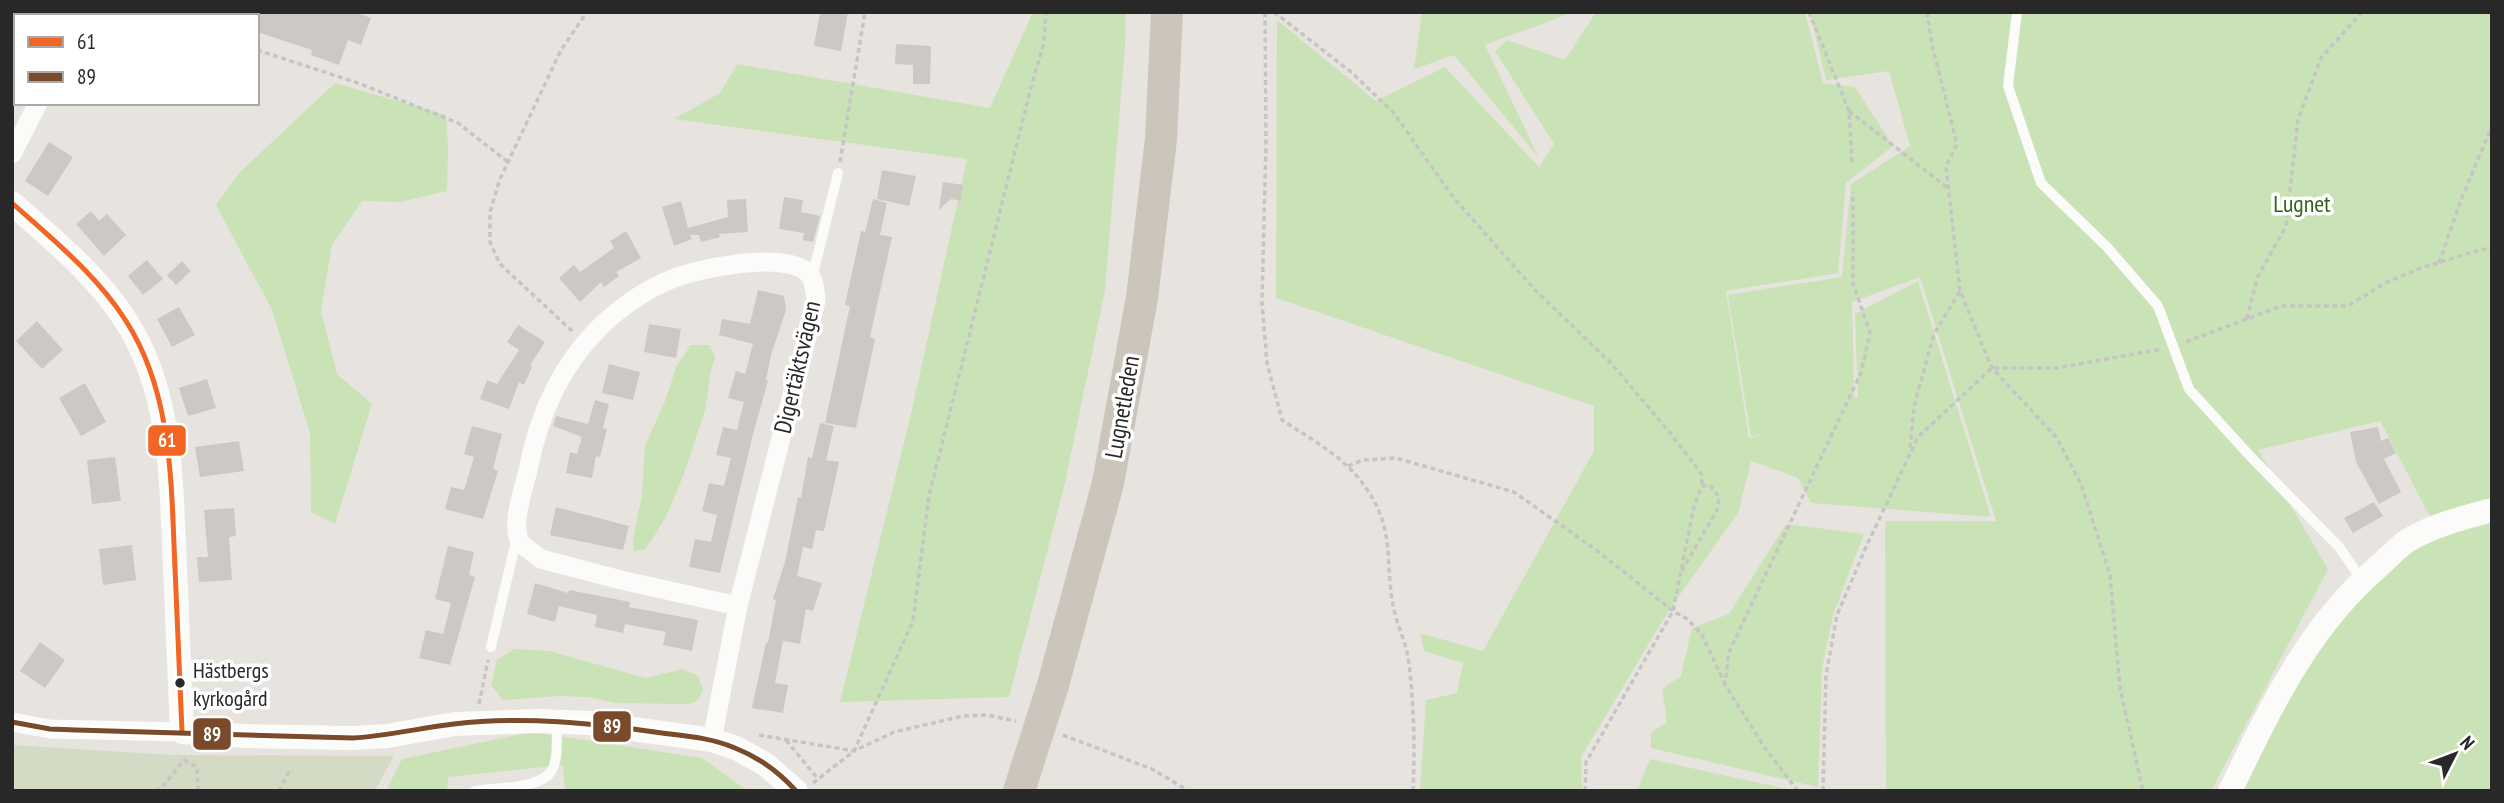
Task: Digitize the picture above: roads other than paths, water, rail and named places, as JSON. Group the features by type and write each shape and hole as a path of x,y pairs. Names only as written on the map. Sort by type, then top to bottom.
{"highway":[{"name":"Lugnetleden","path":"1019,791 1053,685 1108,483 1143,285 1161,139 1167,12"}],"street":[{"path":"12,155 37,105"},
{"path":"12,203 78,263 103,290 125,320 150,366 163,416 171,479 182,732"},
{"name":"Digertäktsvägen","path":"517,537 531,454 543,414 558,383 585,344 621,309 645,292 672,279 727,264 777,262 796,265 806,271 815,286 816,301 738,606 712,740"},
{"path":"2230,791 2283,684 2310,642 2362,580 2407,542 2447,522 2492,510"},
{"path":"517,537 522,546 541,559 738,606"},
{"path":"12,722 50,729 353,738 387,736 455,724 557,721 590,723 712,740 736,748 803,788"}],"lane":[{"path":"2017,12 2008,86 2041,183 2107,247 2158,306 2189,389 2339,547 2362,580"},
{"path":"812,278 838,173"},
{"path":"491,648 517,537"},
{"path":"475,791 536,783 545,778 555,760 557,721"}],"place":[{"name":"Hästbergs kyrkogård","path":"180,683"}],"park label":[{"name":"Lugnet","path":"2302,203"}]}
